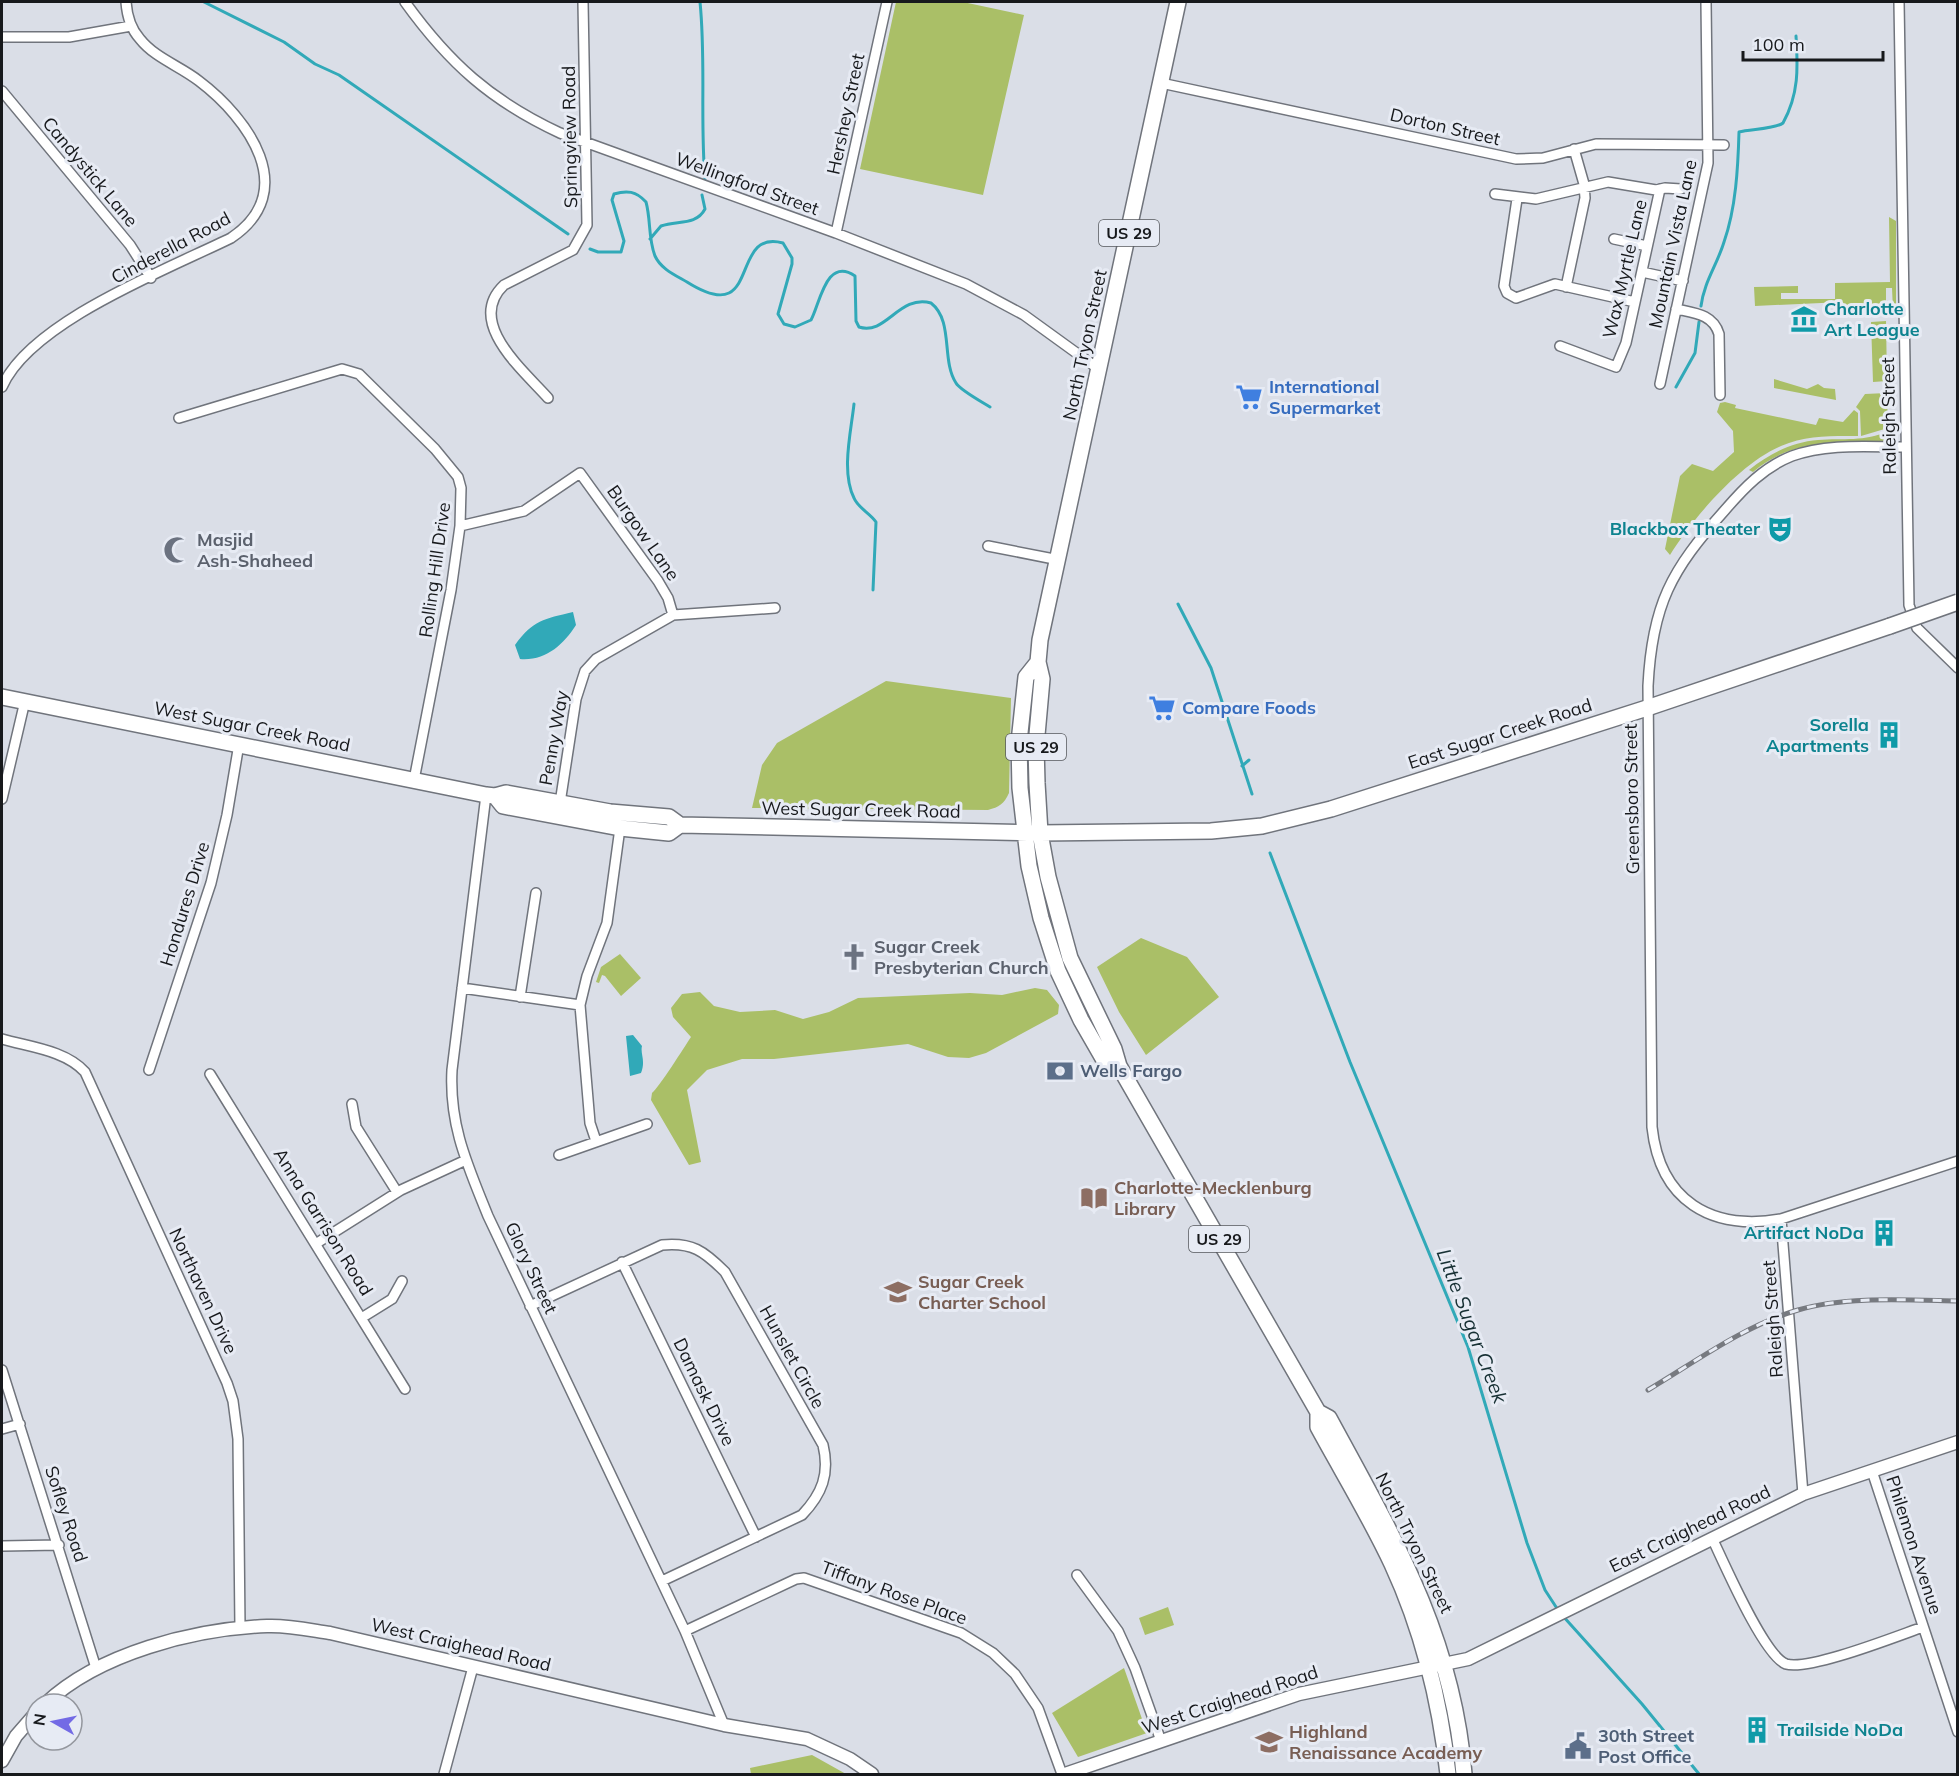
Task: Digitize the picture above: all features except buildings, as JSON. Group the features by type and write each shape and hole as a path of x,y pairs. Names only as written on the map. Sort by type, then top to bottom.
{"main road":[{"name":"North Tryon Street","path":"1178,2 1040,640 1038,662 1042,679 1036,746 1033,833 1036,900 1058,971 1081,1020 1104,1060 1119,1066 1318,1412 1318,1427 1397,1576 1429,1666 1448,1774"},
{"name":"East Sugar Creek Road","path":"1033,833 1211,831 1262,826 1331,808 1647,708 1958,602"},
{"name":"West Sugar Creek Road","path":"2,697 491,796 506,793 610,812 669,817 680,825 1033,833"},
{"name":"West Sugar Creek Road","path":"491,796 503,806 620,828 669,833 680,825"},
{"name":"North Tryon Street","path":"1318,1412 1329,1418 1397,1544 1425,1605 1445,1663 1464,1774"}],"street":[{"path":"2,37 69,38 130,26 126,2"},
{"name":"Wellingford Street","path":"405,2 447,56 480,87 534,121 586,143 836,233 989,294 1024,315 1100,370"},
{"name":"Springview Road","path":"548,398 496,337 490,311 495,294 504,285 561,257 580,242 589,214 583,2"},
{"name":"Hershey Street","path":"836,233 886,2"},
{"name":"Mountain Vista Lane","path":"1660,384 1708,163 1706,2"},
{"name":"Raleigh Street","path":"1899,2 1909,605 1917,628 1958,668"},
{"name":"Cinderella Road","path":"2,387 4,375 30,348 57,328 231,238 248,224 262,196 264,171 254,141 231,110 199,81 148,48 130,26"},
{"name":"Dorton Street","path":"1161,82 1516,159 1543,158 1574,149 1607,144 1724,145"},
{"name":"Candystick Lane","path":"2,91 130,246 151,278"},
{"path":"1566,287 1584,204 1585,186 1574,149"},
{"path":"1495,194 1517,199 1544,198 1608,182 1656,190 1681,189"},
{"name":"Wax Myrtle Lane","path":"1560,346 1616,367 1626,343 1660,189"},
{"path":"1517,199 1504,286 1507,293 1516,298 1549,285 1635,302"},
{"path":"1614,239 1647,246"},
{"path":"1642,272 1683,281"},
{"path":"1676,309 1701,315 1715,324 1719,334 1720,395"},
{"name":"Rolling Hill Drive","path":"179,418 342,369 355,372 435,449 458,477 461,488 460,526 441,649 414,780"},
{"name":"Greensboro Street","path":"1781,1220 1758,1223 1734,1222 1703,1212 1677,1192 1658,1159 1652,1127 1647,708 1652,640 1667,591 1689,551 1744,489 1772,467 1810,451 1846,447 1906,447"},
{"name":"Burgow Lane","path":"460,526 524,511 580,473 658,581 668,598 673,615"},
{"path":"988,546 1059,560"},
{"name":"Penny Way","path":"560,803 576,699 585,671 596,659 617,644 673,615 775,608"},
{"path":"2,799 25,701"},
{"name":"Hondures Drive","path":"149,1070 216,863 239,744"},
{"name":"Glory Street","path":"491,796 462,988 451,1096 452,1114 466,1160 530,1306 662,1581 724,1725"},
{"path":"596,1141 590,1123 580,1005 587,976 607,923 620,828"},
{"path":"520,997 536,893"},
{"path":"462,988 580,1005"},
{"name":"Northaven Drive","path":"2,1039 57,1054 77,1063 85,1072 227,1383 233,1401 238,1439 240,1628"},
{"name":"Anna Garrison Road","path":"210,1074 363,1317 405,1389"},
{"path":"352,1104 356,1127 397,1192"},
{"path":"558,1155 647,1124"},
{"path":"317,1243 397,1192 466,1160"},
{"path":"1781,1220 1958,1161"},
{"name":"Raleigh Street","path":"1781,1220 1803,1494"},
{"name":"Hunslet Circle","path":"530,1306 662,1245 680,1243 710,1256 726,1272 824,1445 827,1463 824,1482 816,1500 802,1515 662,1581"},
{"name":"Damask Drive","path":"622,1262 756,1537"},
{"path":"363,1317 392,1299 402,1281"},
{"name":"Sofley Road","path":"2,1370 96,1668"},
{"path":"2,1429 20,1424"},
{"name":"East Craighead Road","path":"1445,1663 1468,1659 1803,1494 1958,1442"},
{"name":"Philemon Avenue","path":"1872,1471 1958,1732"},
{"path":"1712,1538 1768,1649 1786,1664 1809,1664 1923,1627"},
{"path":"2,1546 59,1545"},
{"path":"1077,1575 1118,1631 1135,1668 1161,1741"},
{"name":"Tiffany Rose Place","path":"685,1631 796,1579 804,1578 961,1633 999,1659 1029,1693 1038,1708 1064,1774"},
{"name":"West Craighead Road","path":"60,1692 76,1679 96,1668 166,1644 240,1628 268,1626 330,1633 724,1725 807,1739 850,1759 872,1774"},
{"name":"West Craighead Road","path":"1064,1774 1299,1694 1445,1663"},
{"path":"444,1774 473,1667"},
{"path":"2,1761 24,1727"}],"green space":[{"path":"896,2 963,2 1024,15 983,195 860,169"},
{"path":"1889,217 1896,221 1896,310 1893,310 1892,288 1886,288 1886,306 1844,307 1843,302 1755,306 1754,287 1798,286 1798,293 1781,293 1781,299 1835,299 1835,283 1890,282"},
{"path":"1886,321 1887,381 1873,382 1871,322"},
{"path":"1774,379 1807,389 1818,384 1824,388 1835,389 1836,400 1774,388"},
{"path":"1887,393 1888,428 1861,436 1860,411 1856,407 1865,394"},
{"path":"1720,403 1736,405 1735,408 1816,425 1819,418 1843,422 1854,410 1858,413 1858,436 1800,440 1790,442 1765,454 1719,493 1691,525 1670,555 1665,549 1680,476 1692,464 1713,471 1734,452 1733,431 1717,412"},
{"path":"1888,431 1888,441 1817,444 1784,453 1753,472 1749,470 1773,454 1799,443 1862,438"},
{"path":"886,681 1011,698 1009,793 1003,802 988,810 752,808 762,765 777,743"},
{"path":"1141,938 1187,957 1219,997 1146,1055 1119,1012 1097,967"},
{"path":"620,954 641,978 621,996 605,976 602,975 599,983 596,982 601,967"},
{"path":"1035,988 1047,990 1059,1005 1058,1014 986,1053 969,1058 948,1057 908,1044 774,1059 742,1059 707,1070 687,1090 701,1162 689,1165 651,1100 652,1093 691,1037 673,1017 671,1008 682,994 700,992 714,1006 740,1012 775,1010 803,1019 829,1012 858,998 970,993 1002,995"},
{"path":"1168,1607 1174,1625 1145,1635 1139,1618"},
{"path":"1124,1668 1147,1733 1078,1757 1052,1713"},
{"path":"812,1755 846,1774 751,1774 750,1768"}],"water":[{"path":"573,612 576,625 559,645 538,657 520,659 515,645 528,630 547,619"},
{"path":"633,1035 642,1046 643,1064 641,1073 630,1076 626,1036"}],"waterway":[{"path":"204,2 284,42 315,64 339,75 568,234"},
{"name":"Little Sugar Creek","path":"700,2 705,179"},
{"path":"1701,306 1705,289 1728,229 1734,201 1739,132 1775,127 1783,123 1795,91 1796,36"},
{"name":"Little Sugar Creek","path":"590,249 598,252 621,252 624,241 612,200 614,194 623,192 635,194 646,202 653,249 661,265 678,277 711,293 726,294 736,287 755,250 766,242 783,243 792,258 778,314 784,324 795,327 811,320 825,284 837,272 845,271 855,276 856,321 859,327 877,326 910,304 931,303 942,320 949,363 956,383 990,407"},
{"name":"Little Sugar Creek","path":"650,239 661,226 697,218 705,209 702,195"},
{"path":"1676,387 1695,353 1699,322"},
{"path":"854,404 848,452 848,476 856,502 876,522 873,590"},
{"name":"Little Sugar Creek","path":"1178,604 1211,668 1252,794"},
{"path":"1242,766 1249,760"},
{"name":"Little Sugar Creek","path":"1270,853 1350,1062 1468,1347 1527,1543 1545,1590 1558,1610"},
{"name":"Little Sugar Creek","path":"1562,1615 1642,1704 1699,1774"}],"railway":[{"path":"1648,1390 1740,1335 1798,1310 1856,1301 1958,1301"}],"place":[{"name":"Charlotte Art League","path":"1804,319"},
{"name":"International Supermarket","path":"1249,397"},
{"name":"Blackbox Theater","path":"1780,529"},
{"name":"Masjid Ash-Shaheed","path":"177,550"},
{"name":"Compare Foods","path":"1162,708"},
{"name":"Sorella Apartments","path":"1889,735"},
{"name":"Sugar Creek Presbyterian Church","path":"854,957"},
{"name":"Wells Fargo","path":"1060,1071"},
{"name":"Charlotte-Mecklenburg Library","path":"1094,1198"},
{"name":"Artifact NoDa","path":"1884,1233"},
{"name":"Sugar Creek Charter School","path":"898,1292"},
{"name":"Trailside NoDa","path":"1757,1730"},
{"name":"Highland Renaissance Academy","path":"1269,1742"},
{"name":"30th Street Post Office","path":"1578,1746"}]}
